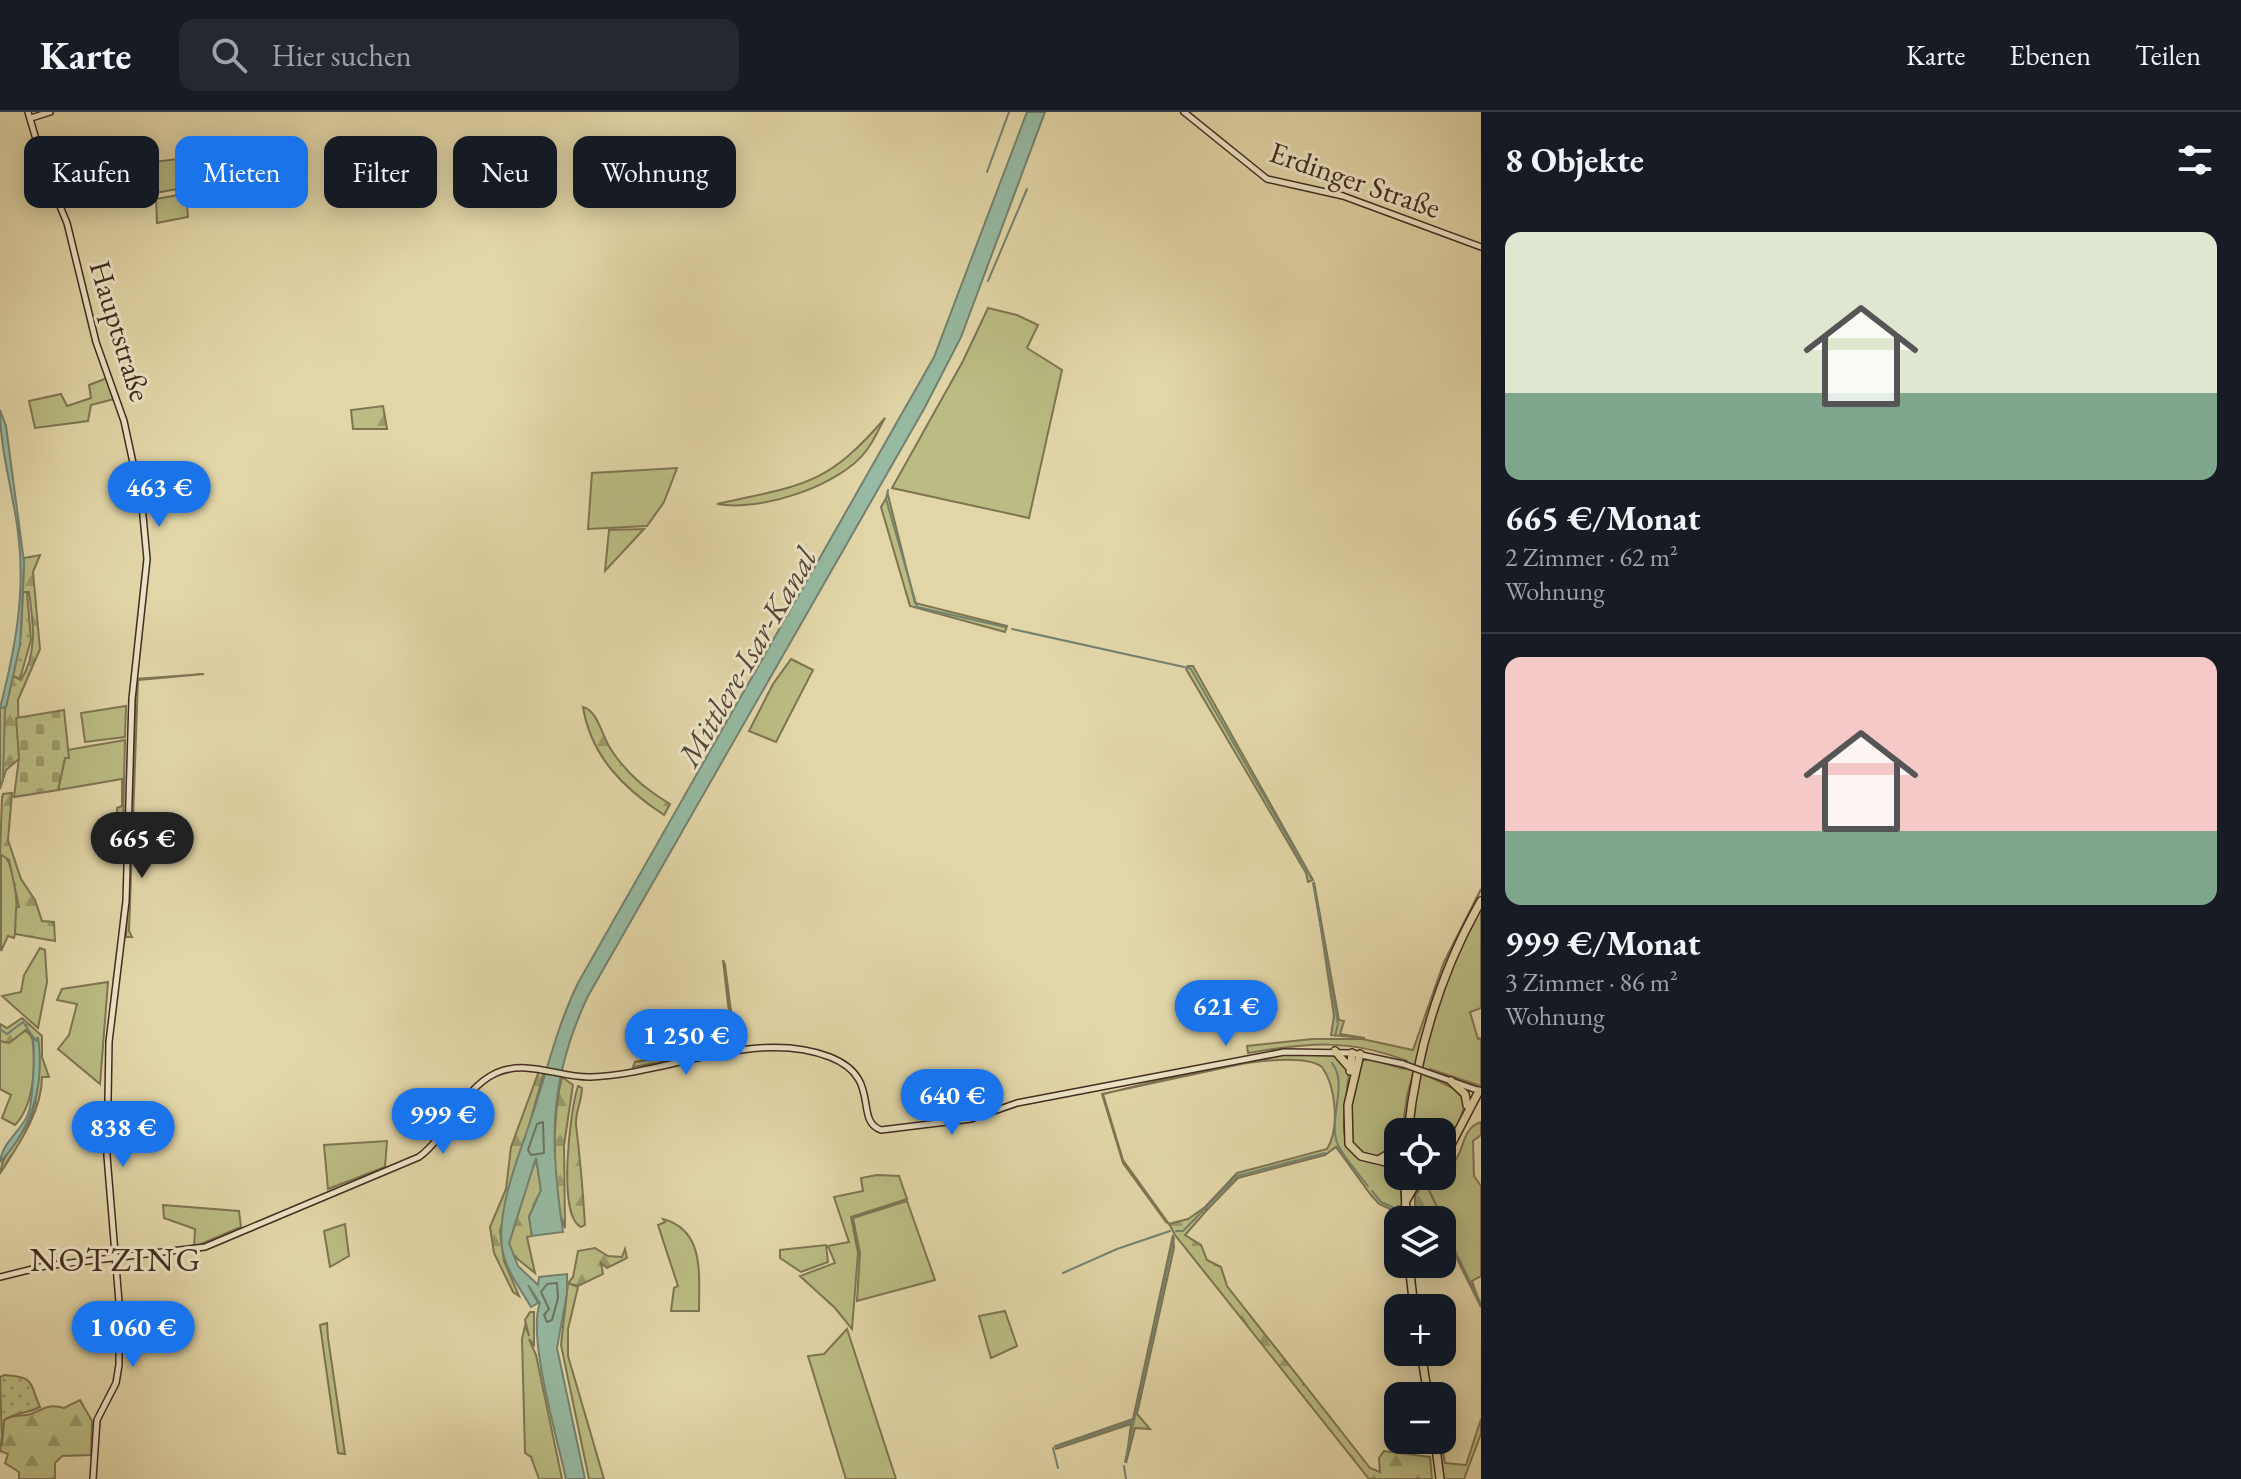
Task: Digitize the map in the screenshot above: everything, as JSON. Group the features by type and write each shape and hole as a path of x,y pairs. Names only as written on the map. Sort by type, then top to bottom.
{"highway":[{"path":"1409,1118 1421,1052 1435,1003 1454,954 1481,901"},
{"path":"1335,1051 1346,1060 1351,1082"},
{"path":"1350,1070 1356,1053"},
{"path":"1356,1053 1348,1140 1357,1154 1384,1162"},
{"path":"1451,1081 1465,1094 1466,1109"},
{"path":"1456,1136 1466,1109 1478,1091"},
{"path":"1375,1160 1384,1157"},
{"path":"1405,1190 1405,1205"},
{"path":"1405,1205 1410,1190"},
{"path":"1437,1454 1440,1479"}],"street":[{"path":"29,115 50,112"},
{"name":"Erdinger Straße","path":"1184,112 1267,179 1343,196 1481,247"},
{"name":"Hauptstraße","path":"29,115 46,173 67,223 96,342 124,421 144,519 146,568 132,699 126,901 110,1020 107,1082 107,1156 116,1257 119,1365 116,1383 97,1420 93,1479"},
{"path":"0,1277 45,1266 205,1247 419,1157 439,1138 473,1090 491,1076 514,1068 605,1076 750,1048 797,1048 828,1056 856,1071 863,1086 869,1119 881,1130 971,1119 1017,1103 1134,1083 1271,1054 1356,1053 1403,1064 1478,1091"}],"green space":[{"path":"175,159 175,189 159,192 159,161"},
{"path":"175,196 175,208 187,208 188,217 157,223 159,198"},
{"path":"988,308 1017,315 1038,325 1027,348 1062,370 1029,518 892,488 963,361"},
{"path":"107,378 114,399 91,405 88,421 35,428 29,401 61,394 67,406 91,398 89,385"},
{"path":"383,406 387,429 353,429 351,410"},
{"path":"885,418 869,447 854,464 819,485 798,494 755,504 717,504 811,480 846,458"},
{"path":"677,468 664,502 647,526 588,529 592,473"},
{"path":"888,495 915,603 1007,626 1005,632 910,606 881,507"},
{"path":"644,529 605,571 609,530"},
{"path":"40,555 33,572 40,649 18,700 19,759 6,770 0,789 0,708 6,707 13,676 21,680 32,648 29,592 23,592 24,558"},
{"path":"23,592 27,592 31,640 20,679 13,676 21,634"},
{"path":"791,659 813,670 776,742 749,731 773,684"},
{"path":"1193,666 1313,880 1308,882 1306,873 1186,669"},
{"path":"204,674 138,680 129,931 132,937 126,937 136,679"},
{"path":"126,706 125,737 85,742 81,713"},
{"path":"583,707 596,718 610,748 629,773 670,804 664,815 622,782 601,756 587,725"},
{"path":"64,710 69,758 65,758 58,790 14,797 19,758 16,718"},
{"path":"125,740 123,826 118,827 117,808 122,806 122,779 58,790 65,758 68,757 67,750"},
{"path":"12,793 8,840 21,879 35,900 42,921 54,922 55,941 15,934 16,908 19,907 9,860 0,854 2,798 3,794"},
{"path":"1,853 11,868 17,906 14,938 8,936 1,951"},
{"path":"1314,882 1339,1020 1344,1021 1340,1034 1365,1038 1331,1035 1334,1016"},
{"path":"1481,889 1431,1006 1404,1118 1384,1118 1384,1154 1380,1157 1365,1155 1355,1147 1350,1135 1353,1088 1361,1061 1370,1059 1404,1069 1407,1061 1366,1049 1328,1045 1248,1053 1247,1046 1312,1039 1362,1039 1413,1050 1444,962"},
{"path":"1481,906 1481,1008 1470,1012 1478,1039 1481,1038 1481,1086 1430,1069 1428,1076 1455,1089 1466,1101 1456,1132 1456,1118 1412,1118 1425,1044 1455,960"},
{"path":"40,948 45,950 47,982 38,1028 2,996 21,992 24,975"},
{"path":"723,960 735,1042 715,1053 633,1067 635,1062 692,1052 727,1037 732,1039"},
{"path":"108,982 100,1084 58,1049 69,1035 77,1004 57,1000 62,989"},
{"path":"22,1018 42,1036 42,1057 49,1077 42,1077 34,1115 1,1172 4,1159 30,1119 37,1090 38,1039 33,1039 26,1030 9,1043 0,1041 0,1024 7,1028"},
{"path":"23,1030 32,1035 34,1070 27,1106 15,1125 2,1118 11,1095 0,1089 0,1041 12,1041"},
{"path":"1288,1054 1337,1056 1349,1069 1344,1118 1346,1143 1361,1159 1384,1164 1384,1190 1401,1190 1403,1206 1379,1204 1336,1147 1325,1155 1238,1178 1207,1210 1204,1208 1237,1173 1327,1149 1334,1130 1335,1108 1327,1075 1322,1067 1306,1061 1241,1064"},
{"path":"1241,1064 1111,1092 1182,1075"},
{"path":"539,1071 544,1072 500,1231 504,1261 519,1296 513,1292 494,1253 490,1227 506,1189 511,1147"},
{"path":"562,1077 573,1085 564,1145 565,1228 557,1196 554,1154"},
{"path":"578,1086 582,1088 576,1125 585,1225 581,1227 574,1219 569,1204 567,1184 569,1138"},
{"path":"1111,1092 1103,1094 1123,1160 1169,1224 1123,1163 1102,1094"},
{"path":"1481,1122 1481,1135 1473,1141 1474,1176 1481,1186 1481,1276 1472,1281 1481,1307 1456,1257 1456,1206 1436,1206 1429,1190 1456,1190 1456,1160 1466,1135"},
{"path":"387,1141 385,1167 328,1189 324,1145"},
{"path":"536,1156 541,1191 529,1217 532,1236 527,1237 535,1273 510,1253 509,1243"},
{"path":"899,1176 907,1199 851,1217 858,1253 852,1329 835,1308 800,1276 835,1263 828,1246 849,1242 834,1197 863,1191 861,1178"},
{"path":"1419,1190 1429,1190 1436,1206 1415,1206 1415,1196"},
{"path":"907,1201 935,1280 857,1301 860,1253 853,1218"},
{"path":"163,1205 239,1211 241,1227 194,1247 195,1229 164,1218"},
{"path":"1204,1208 1207,1210 1185,1235 1201,1245 1207,1260 1221,1267 1227,1286 1370,1468 1380,1472 1379,1458 1384,1451 1384,1454 1430,1457 1432,1479 1369,1479 1175,1235 1169,1224 1188,1219"},
{"path":"663,1219 677,1225 693,1243 699,1269 699,1311 671,1311 674,1288 678,1286 658,1225 665,1222"},
{"path":"345,1224 349,1256 330,1267 324,1231"},
{"path":"1173,1235 1174,1248 1137,1414 1150,1429 1135,1428 1126,1463 1131,1424 1056,1449 1055,1446 1133,1419"},
{"path":"826,1245 828,1262 801,1272 780,1258 780,1250"},
{"path":"595,1248 608,1256 622,1257 625,1249 627,1258 607,1268 601,1263 603,1274 578,1286 568,1283 573,1277 578,1251"},
{"path":"568,1283 578,1287 568,1329 568,1356 604,1479 589,1479 561,1345"},
{"path":"1005,1311 1017,1346 991,1358 979,1316"},
{"path":"530,1312 534,1312 534,1345 529,1339 536,1355 562,1479 539,1479 531,1457 525,1453 522,1339 525,1326 529,1336 525,1320"},
{"path":"327,1323 345,1454 338,1453 320,1325"},
{"path":"847,1329 896,1479 846,1479 808,1356 824,1354"},
{"path":"4,1375 27,1380 40,1407 4,1420 2,1446 0,1377"},
{"path":"80,1400 92,1421 91,1455 62,1456 55,1463 55,1479 19,1479 19,1472 5,1463 8,1454 0,1451 4,1420 50,1406 64,1408"},
{"path":"1481,1419 1481,1434 1464,1479 1443,1479 1439,1454 1443,1454 1445,1463 1466,1465"}],"water":[{"path":"1027,112 1045,112 961,337 924,409 588,996 565,1056 559,1084 555,1140 563,1232 532,1236 529,1217 541,1190 536,1158 509,1243 518,1266 538,1285 539,1277 567,1274 567,1293 557,1348 585,1479 566,1479 540,1362 537,1318 540,1303 528,1285 538,1303 531,1307 513,1278 503,1254 501,1231 511,1180 558,1032 578,983 934,357"},
{"path":"0,410 6,426 24,562 20,645 6,707 0,708 14,643 21,577 18,532 2,440"},
{"path":"38,1038 40,1072 34,1105 20,1135 0,1162 4,1149 28,1114 33,1077 33,1039"}],"waterway":[{"path":"987,172 1009,112"},
{"path":"988,281 1027,189"},
{"path":"888,490 886,499 917,607 1005,627"},
{"path":"1012,629 1184,667"},
{"path":"1186,667 1191,669 1311,878"},
{"path":"3,781 5,708"},
{"path":"1313,883 1338,1024 1335,1036"},
{"path":"0,1029 7,1034 23,1022 36,1041"},
{"path":"1332,1063 1339,1081 1335,1135 1348,1161 1368,1186"},
{"path":"1176,1231 1183,1231 1237,1176 1325,1153"},
{"path":"1372,1191 1381,1202 1390,1206"},
{"path":"1063,1273 1117,1249 1170,1231"},
{"path":"1056,1447 1134,1421 1174,1238"},
{"path":"1456,1253 1481,1304"},
{"path":"1125,1462 1134,1421"},
{"path":"1053,1448 1058,1468"},
{"path":"1124,1466 1126,1479"}],"district":[{"name":"NOTZING","path":"116,1259"}],"water label":[{"name":"Mittlere-Isar-Kanal","path":"747,657"}]}
